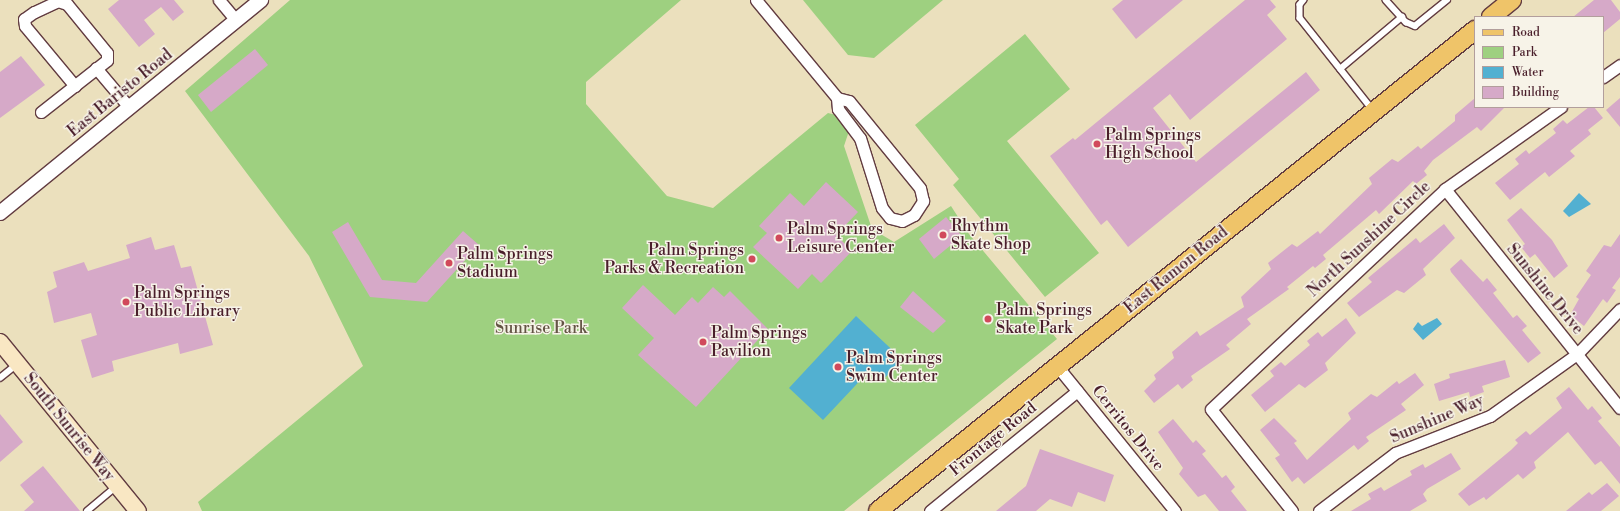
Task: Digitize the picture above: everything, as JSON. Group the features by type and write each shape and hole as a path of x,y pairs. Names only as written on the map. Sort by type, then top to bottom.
{"main road":[{"path":"1492,16 1512,0"},
{"name":"East Ramon Road","path":"878,511 1474,31"},
{"name":"South Sunrise Way","path":"0,342 138,511"}],"street":[{"path":"220,0 236,20"},
{"name":"East Baristo Road","path":"0,213 261,0"},
{"path":"756,0 837,98 838,109 860,138 882,208 890,218 902,221 914,215 923,202 920,188 849,101 837,98"},
{"path":"41,112 75,86 107,60 107,53 67,4 58,1 24,19 25,26 75,86"},
{"path":"1604,76 1620,65"},
{"path":"96,68 129,107"},
{"name":"North Sunshine Circle","path":"1292,511 1211,409 1445,189 1560,108"},
{"name":"Sunshine Drive","path":"1445,189 1620,408"},
{"name":"Sunshine Way","path":"1319,511 1395,453 1490,416 1577,354 1620,309"},
{"name":"Cerritos Drive","path":"1057,366 1175,511"},
{"name":"Frontage Road","path":"930,511 1077,391"}],"lane":[{"path":"1304,0 1300,5 1300,18 1374,112"},
{"path":"1386,0 1402,17 1415,26 1447,0"},
{"path":"1340,69 1402,17"},
{"path":"0,378 17,364"},
{"path":"87,511 117,486"}],"green space":[{"name":"Sunrise Park","path":"290,0 681,0 586,82 586,104 667,196 713,208 828,113 836,115 849,131 844,146 872,229 894,242 951,206 969,234 1057,339 844,511 202,511 198,502 363,366 309,256 185,91"},
{"path":"803,0 943,0 874,58 848,55"},
{"path":"1025,34 1070,89 1007,141 1099,253 1045,297 953,185 959,179 915,125"}],"water":[{"path":"1579,193 1591,204 1569,217 1563,211"},
{"path":"856,316 902,359 882,381 870,370 823,420 789,388"},
{"path":"1437,318 1442,324 1423,340 1413,329 1418,322 1422,326"}],"building":[{"path":"119,0 174,0 184,12 173,21 161,7 144,20 155,34 139,47 108,9"},
{"path":"1123,0 1183,0 1136,39 1112,9"},
{"path":"1245,0 1270,0 1276,7 1267,15 1287,39 1190,120 1170,94 1153,108 1196,162 1306,72 1320,90 1128,247 1107,220 1101,225 1050,156 1073,138 1075,140"},
{"path":"1594,0 1611,0 1620,12 1620,19 1604,32 1604,16 1574,16"},
{"path":"255,49 268,65 211,112 198,95"},
{"path":"21,56 45,85 0,118 0,72"},
{"path":"1620,98 1620,127 1606,110"},
{"path":"1474,99 1474,108 1504,108 1481,131 1477,127 1433,160 1424,171 1427,175 1416,184 1413,181 1379,214 1376,210 1323,255 1326,259 1315,268 1313,266 1287,287 1289,289 1247,319 1251,324 1226,345 1230,349 1191,376 1193,380 1182,389 1178,384 1154,403 1144,391 1156,379 1154,375 1174,358 1172,352 1197,331 1200,336 1244,307 1241,297 1271,269 1268,263 1292,244 1297,247 1318,231 1320,234 1372,184 1369,178 1392,159 1398,162 1418,146 1421,149 1455,121 1455,115"},
{"path":"1588,108 1595,108 1603,118 1588,130 1591,134 1570,151 1575,156 1549,177 1545,172 1510,200 1495,183 1519,164 1515,159 1526,150 1529,154 1556,133 1553,129 1563,120 1567,124"},
{"name":"Palm Springs Leisure Center","path":"826,182 858,212 836,235 852,251 821,283 812,274 798,289 753,247 767,233 759,226 790,193 804,206"},
{"path":"1521,208 1552,240 1568,266 1554,278 1535,254 1530,258 1521,247 1525,244 1507,220"},
{"path":"946,217 962,236 934,259 919,239"},
{"name":"Palm Springs Stadium","path":"348,222 382,280 416,283 463,231 479,245 427,302 370,297 332,232"},
{"path":"1444,224 1455,238 1423,269 1426,275 1404,293 1397,290 1359,317 1347,303 1372,282 1368,278 1416,238 1420,243"},
{"path":"1620,234 1620,277 1612,288 1616,290 1607,303 1603,299 1584,326 1570,315 1579,299 1576,297 1591,275 1586,271 1604,245 1611,247"},
{"name":"Palm Springs Public Library","path":"151,237 155,250 174,245 181,268 191,266 213,345 180,354 178,343 112,361 114,371 92,378 81,340 97,335 91,313 54,323 47,292 57,287 53,272 84,262 88,271 130,258 126,245"},
{"path":"1461,259 1483,282 1487,278 1497,290 1493,293 1513,318 1517,315 1527,326 1522,330 1541,353 1528,363 1451,272 1450,269"},
{"name":"Palm Springs Pavilion","path":"643,285 675,315 692,297 698,303 713,287 724,297 730,291 768,329 696,407 638,355 654,338 622,308"},
{"path":"913,291 946,321 933,333 900,307"},
{"path":"1346,318 1356,333 1325,363 1328,370 1305,388 1299,384 1265,412 1251,395 1274,376 1270,371 1281,362 1285,366 1310,345 1307,341 1318,332 1322,337"},
{"path":"1505,360 1510,377 1482,386 1484,392 1470,397 1469,392 1439,401 1434,384 1450,378 1449,374"},
{"path":"1415,373 1424,385 1401,404 1406,410 1366,437 1369,441 1358,450 1354,445 1304,484 1298,477 1292,482 1275,458 1280,455 1260,430 1274,418 1297,441 1294,443 1307,460 1351,419 1348,413 1371,394 1377,397 1397,381 1399,384"},
{"path":"1569,387 1588,410 1592,406 1602,418 1598,421 1620,447 1620,484 1601,461 1595,465 1568,432 1534,462 1536,468 1523,479 1518,474 1486,500 1484,497 1469,506 1458,494 1511,450 1518,443 1515,440 1526,431 1530,435 1562,408 1556,398"},
{"path":"0,414 23,442 0,462"},
{"path":"1173,419 1193,443 1196,440 1206,451 1202,454 1222,478 1226,475 1235,487 1231,491 1247,511 1219,511 1205,494 1198,497 1179,474 1183,468 1158,432"},
{"path":"1040,449 1114,475 1105,502 1078,492 1072,507 1050,499 1036,511 996,511 1026,486"},
{"path":"1451,453 1461,469 1427,489 1423,494 1427,501 1410,511 1351,511 1371,499 1368,494 1381,487 1384,491 1412,475 1410,471 1423,464 1425,468"},
{"path":"43,466 80,511 24,511 34,502 20,485"},
{"path":"1607,483 1619,496 1601,511 1566,511 1589,492 1592,495"}],"place":[{"name":"Palm Springs High School","path":"1097,144"},
{"name":"Rhythm Skate Shop","path":"943,235"},
{"name":"Palm Springs Leisure Center","path":"779,238"},
{"name":"Palm Springs Parks & Recreation","path":"752,259"},
{"name":"Palm Springs Stadium","path":"449,263"},
{"name":"Palm Springs Public Library","path":"126,302"},
{"name":"Palm Springs Skate Park","path":"988,319"},
{"name":"Palm Springs Pavilion","path":"703,342"},
{"name":"Palm Springs Swim Center","path":"838,367"}]}
